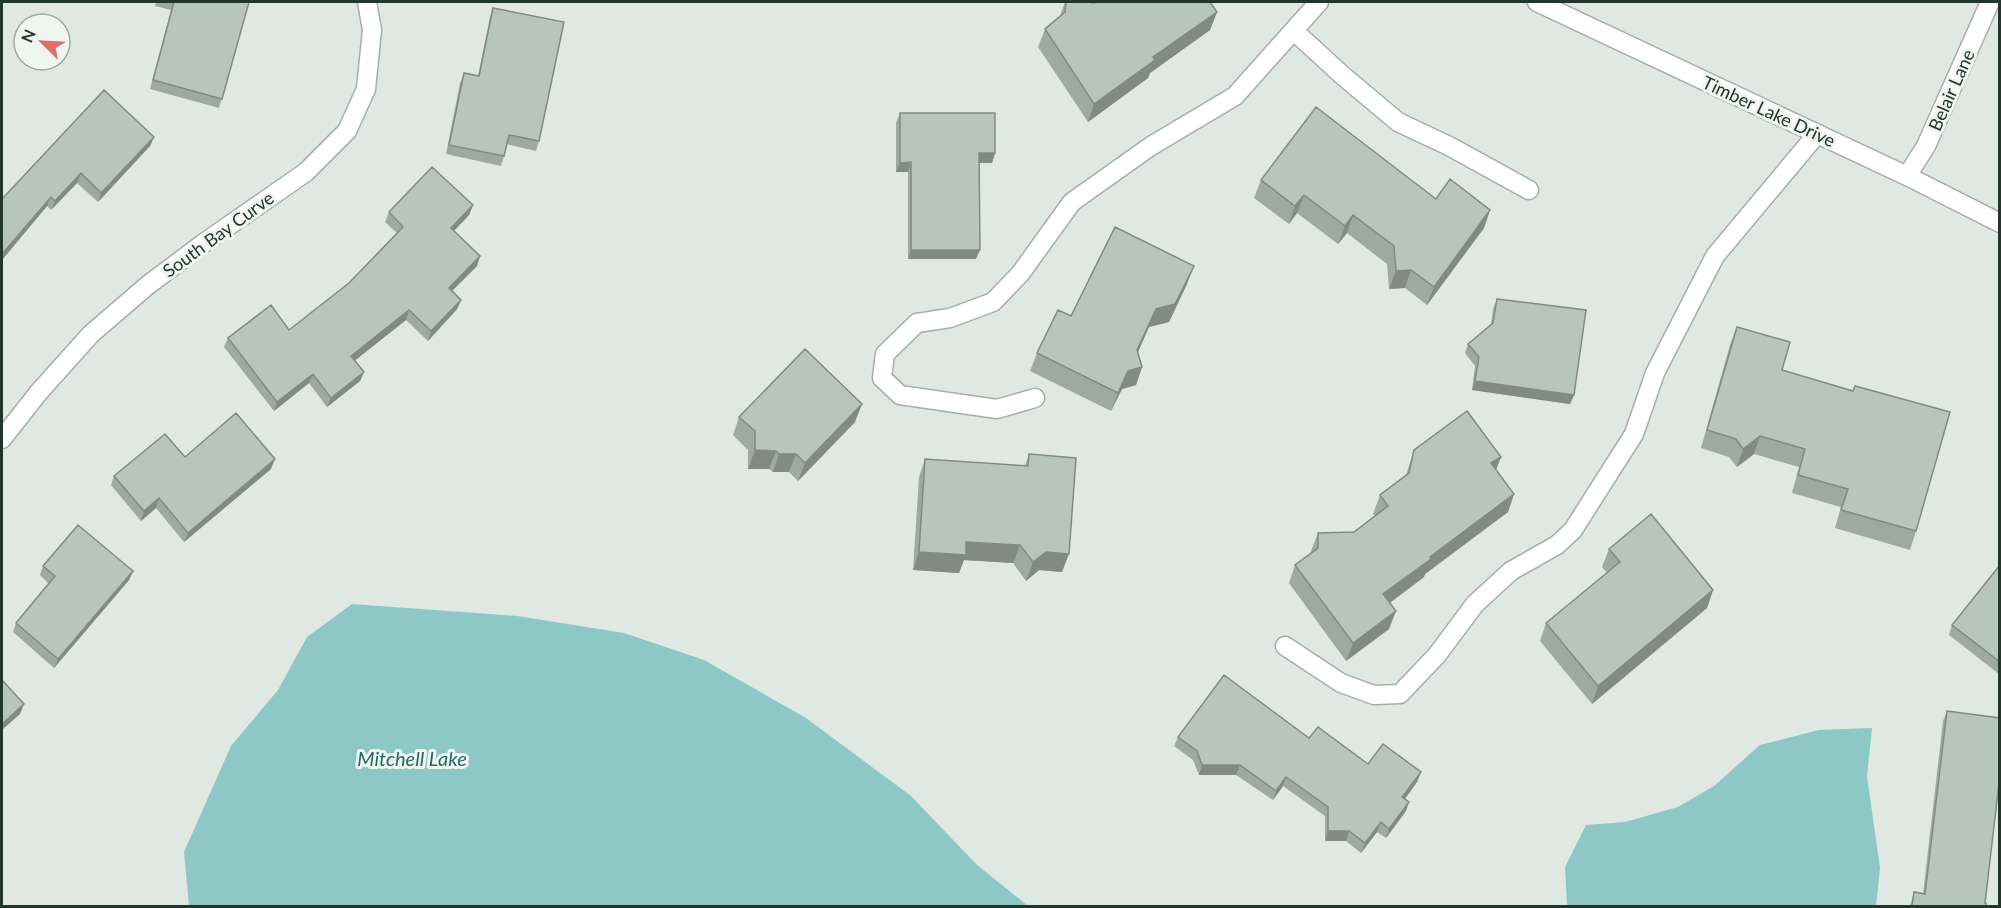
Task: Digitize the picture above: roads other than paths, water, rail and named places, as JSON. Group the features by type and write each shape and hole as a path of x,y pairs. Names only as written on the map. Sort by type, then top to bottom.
{"street":[{"name":"South Bay Curve","path":"2,440 39,392 91,334 148,285 306,172 347,131 366,89 372,30 367,2"},
{"path":"1035,398 996,410 900,395 882,378 885,354 917,323 950,318 993,302 1020,274 1072,202 1151,146 1235,96 1319,2"},
{"name":"Timber Lake Drive","path":"1537,2 1907,176 2000,223"},
{"name":"Belair Lane","path":"1907,176 1926,146 1990,2"},
{"path":"1294,31 1398,122 1449,146 1529,190"},
{"path":"1285,646 1341,683 1374,695 1400,694 1437,656 1475,604 1511,571 1557,545 1573,530 1634,434 1655,373 1715,256 1817,134"}],"water":[{"name":"Mitchell Lake","path":"352,604 517,616 624,633 704,660 806,718 911,796 977,865 1028,906 189,906 184,852 231,746 278,690 307,637"},
{"path":"1872,728 1867,776 1880,868 1876,906 1567,906 1565,867 1586,825 1625,822 1678,807 1714,786 1760,745 1819,730"}]}
